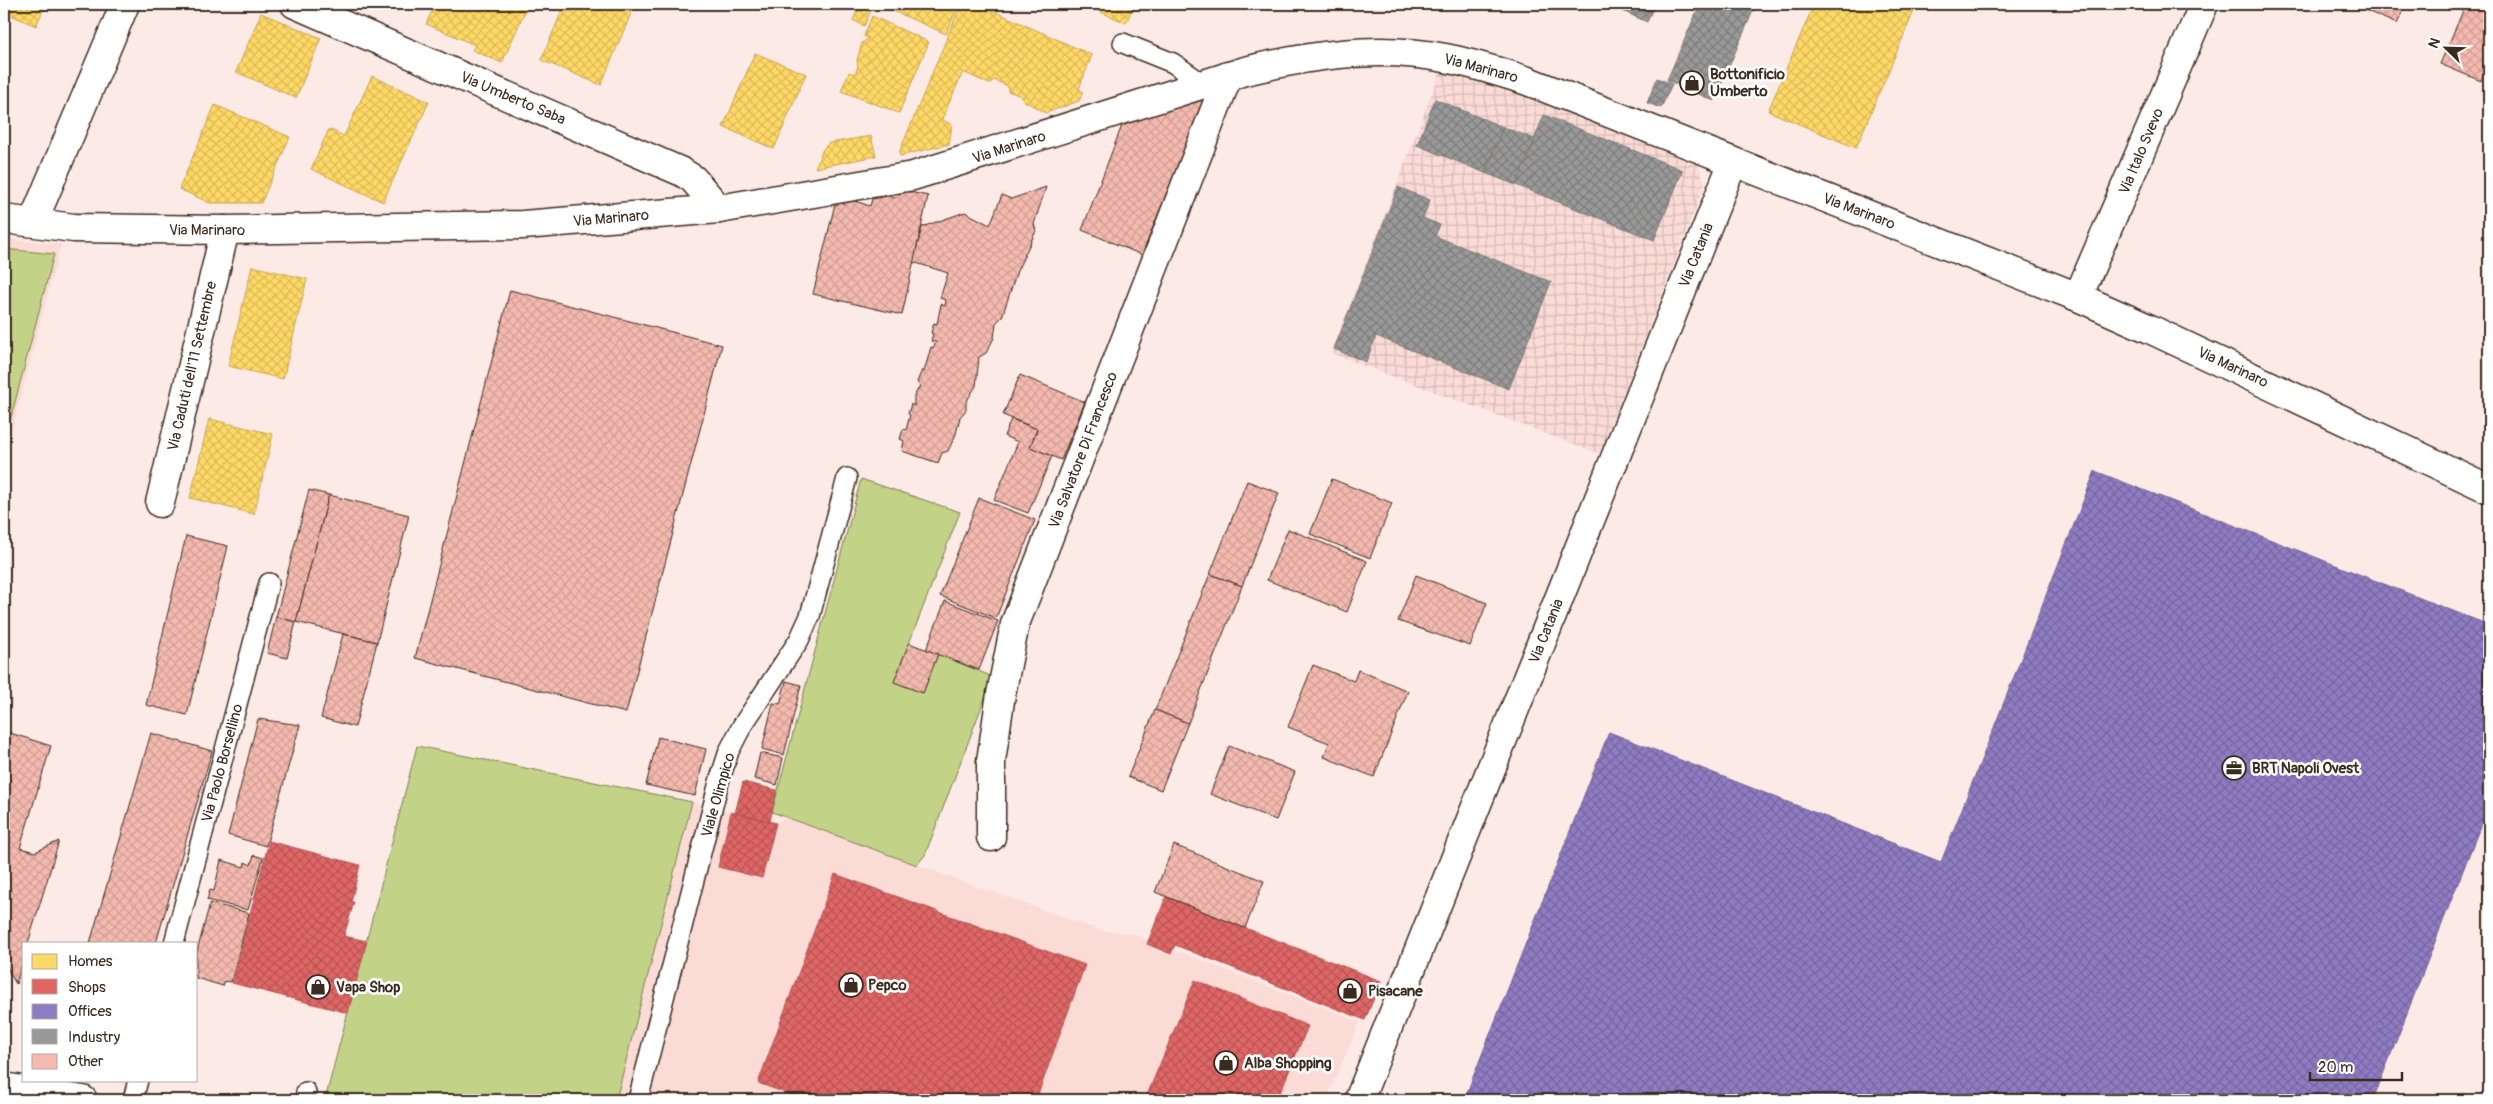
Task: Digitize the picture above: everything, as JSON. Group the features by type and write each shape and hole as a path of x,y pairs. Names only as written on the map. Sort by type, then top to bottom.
{"street":[{"path":"33,222 125,4"},
{"name":"Via Umberto Saba","path":"295,4 682,172 693,179 719,209"},
{"name":"Via Italo Svevo","path":"2078,297 2204,4"},
{"name":"Via Marinaro","path":"4,219 74,228 225,230 523,225 719,209 913,176 1228,76 1301,58 1349,52 1401,52 1444,58 1526,80 2078,297 2177,341 2489,489"},
{"name":"Via Salvatore Di Francesco","path":"991,837 991,761 1001,694 1015,624 1228,76"},
{"name":"Via Catania","path":"1359,1100 1733,162"},
{"name":"Via Caduti dell'11 Settembre","path":"160,503 225,230"},
{"path":"4,1087 83,1100"}],"lane":[{"path":"1123,43 1173,63 1203,84"},
{"name":"Viale Olimpico","path":"638,1100 722,774 742,726 799,640 810,616 847,478"},
{"name":"Via Paolo Borsellino","path":"174,942 269,583"},
{"path":"133,1100 138,1082"}],"shaded area":[{"path":"1441,70 1500,86 1696,157 1705,184 1600,454 1331,353"},
{"path":"4,239 61,244 4,460"},
{"path":"692,802 775,823 786,818 1099,930 1134,934 1360,1022 1326,1100 616,1100"}],"green space":[{"path":"4,249 54,254 4,444 4,295 8,278 4,277"},
{"path":"861,479 960,512 894,682 923,693 938,654 993,677 925,855 917,865 772,812"},
{"path":"417,746 692,802 616,1100 325,1100"}],"building: Homes":[{"path":"4,4 46,4 36,26 4,12"},
{"path":"435,4 515,4 526,9 502,63 472,50 475,45 426,24"},
{"path":"565,4 635,4 601,85 541,60"},
{"path":"860,4 874,4 864,26 853,20"},
{"path":"877,4 959,4 946,34"},
{"path":"961,4 968,6 970,4 978,4 1092,55 1079,89 1083,92 1079,101 1046,113 1024,101 1021,96 1008,91 1008,86 994,80 989,84 963,72 942,119 952,125 949,144 900,156 899,153"},
{"path":"1082,4 1131,4 1134,5 1126,23"},
{"path":"1814,4 1917,4 1856,148 1768,111"},
{"path":"261,13 321,38 296,98 236,72"},
{"path":"872,16 929,42 899,113 841,91 849,72 855,74 862,43 868,39 864,36"},
{"path":"755,53 806,74 774,149 723,127"},
{"path":"372,76 429,102 383,202 311,169 329,129 344,136"},
{"path":"215,105 290,137 261,203 210,203 179,189"},
{"path":"871,136 876,156 815,168 823,149 829,143"},
{"path":"252,266 307,279 283,379 228,366"},
{"path":"209,419 273,434 254,514 190,498"}],"building: Shops":[{"path":"743,782 777,790 770,821 735,813"},
{"path":"731,812 776,823 762,878 718,867"},
{"path":"269,841 360,865 351,902 354,902 344,936 367,941 348,1013 232,983"},
{"path":"835,874 1085,965 1036,1100 805,1100 758,1083"},
{"path":"1166,897 1381,981 1365,1020 1175,945 1171,954 1147,944"},
{"name":"Alba Shopping","path":"1195,980 1308,1026 1277,1100 1145,1100"}],"building: Offices":[{"name":"BRT Napoli Ovest","path":"2095,471 2489,625 2489,804 2373,1100 1464,1100 1609,732 1941,862"}],"building: Industry":[{"path":"1607,4 1655,4 1647,22"},
{"path":"1700,4 1756,4 1714,101 1667,80"},
{"path":"1657,78 1672,84 1661,108 1647,103"},
{"path":"1435,99 1503,127 1485,173 1417,145"},
{"path":"1544,115 1683,170 1654,240 1516,185"},
{"path":"1503,127 1535,139 1516,185 1485,173"},
{"path":"1398,187 1430,200 1423,218 1440,225 1435,236 1551,282 1509,389 1376,336 1366,362 1334,349"}],"building: Other":[{"path":"2351,4 2406,4 2397,24"},
{"path":"2466,4 2489,4 2489,62 2481,81 2440,64"},
{"path":"1202,95 1204,100 1142,255 1082,230 1126,115"},
{"path":"1046,187 1034,224 1036,231 1017,271 1002,317 996,323 994,338 986,353 979,357 976,386 966,402 966,410 960,417 956,434 948,451 942,453 938,463 902,451 904,441 900,439 903,429 906,430 911,404 914,406 914,396 920,386 917,382 922,370 924,372 931,347 933,348 936,342 931,341 934,323 937,324 941,304 945,306 946,300 940,298 948,273 913,262 922,227 965,212 990,225 1002,195 1011,199"},
{"path":"906,191 928,196 902,315 813,294 835,204 855,201 870,206 872,199 888,196 894,198"},
{"path":"510,290 722,345 626,713 415,658"},
{"path":"1020,375 1085,402 1061,460 1030,447 1037,429 1003,415"},
{"path":"1011,419 1037,429 1030,447 1052,456 1028,513 994,500 1018,442 1004,436"},
{"path":"1332,479 1392,503 1370,558 1310,534"},
{"path":"1247,481 1279,493 1242,586 1210,574"},
{"path":"309,490 329,495 296,622 276,617"},
{"path":"329,495 409,515 377,642 296,622"},
{"path":"979,498 1035,520 996,618 940,596"},
{"path":"1288,529 1367,561 1347,612 1267,580"},
{"path":"186,536 228,546 187,715 146,705"},
{"path":"1210,574 1242,586 1188,723 1155,710"},
{"path":"1416,575 1487,603 1470,646 1398,621"},
{"path":"945,601 998,621 979,670 926,650"},
{"path":"276,617 296,622 287,658 267,653"},
{"path":"343,634 377,642 355,727 321,718"},
{"path":"4,643 9,645 4,665"},
{"path":"909,643 938,654 923,693 894,682"},
{"path":"1313,665 1354,681 1358,670 1408,691 1374,777 1324,757 1329,743 1288,727"},
{"path":"786,681 801,685 784,755 762,749 773,703 780,704"},
{"path":"1155,710 1188,723 1161,790 1128,777"},
{"path":"258,719 300,725 266,846 228,835"},
{"path":"4,731 51,746 20,848 35,852 59,841 28,942 22,942 22,964 16,984 4,963"},
{"path":"151,733 212,751 156,942 90,942"},
{"path":"658,737 706,749 695,796 646,785"},
{"path":"1229,746 1295,772 1276,820 1210,794"},
{"path":"760,753 783,758 777,785 754,779"},
{"path":"1174,845 1264,881 1245,928 1155,892"},
{"path":"254,855 263,858 248,910 207,900 210,890 214,891 221,860 244,867 245,862 251,865"},
{"path":"210,903 249,913 231,982 224,981 223,986 198,979 198,948"}],"place":[{"name":"Bottonificio Umberto","path":"1692,83"},
{"name":"BRT Napoli Ovest","path":"2234,768"},
{"name":"Pepco","path":"851,985"},
{"name":"Vapa Shop","path":"318,987"},
{"name":"Pisacane","path":"1350,991"},
{"name":"Alba Shopping","path":"1226,1063"}]}
